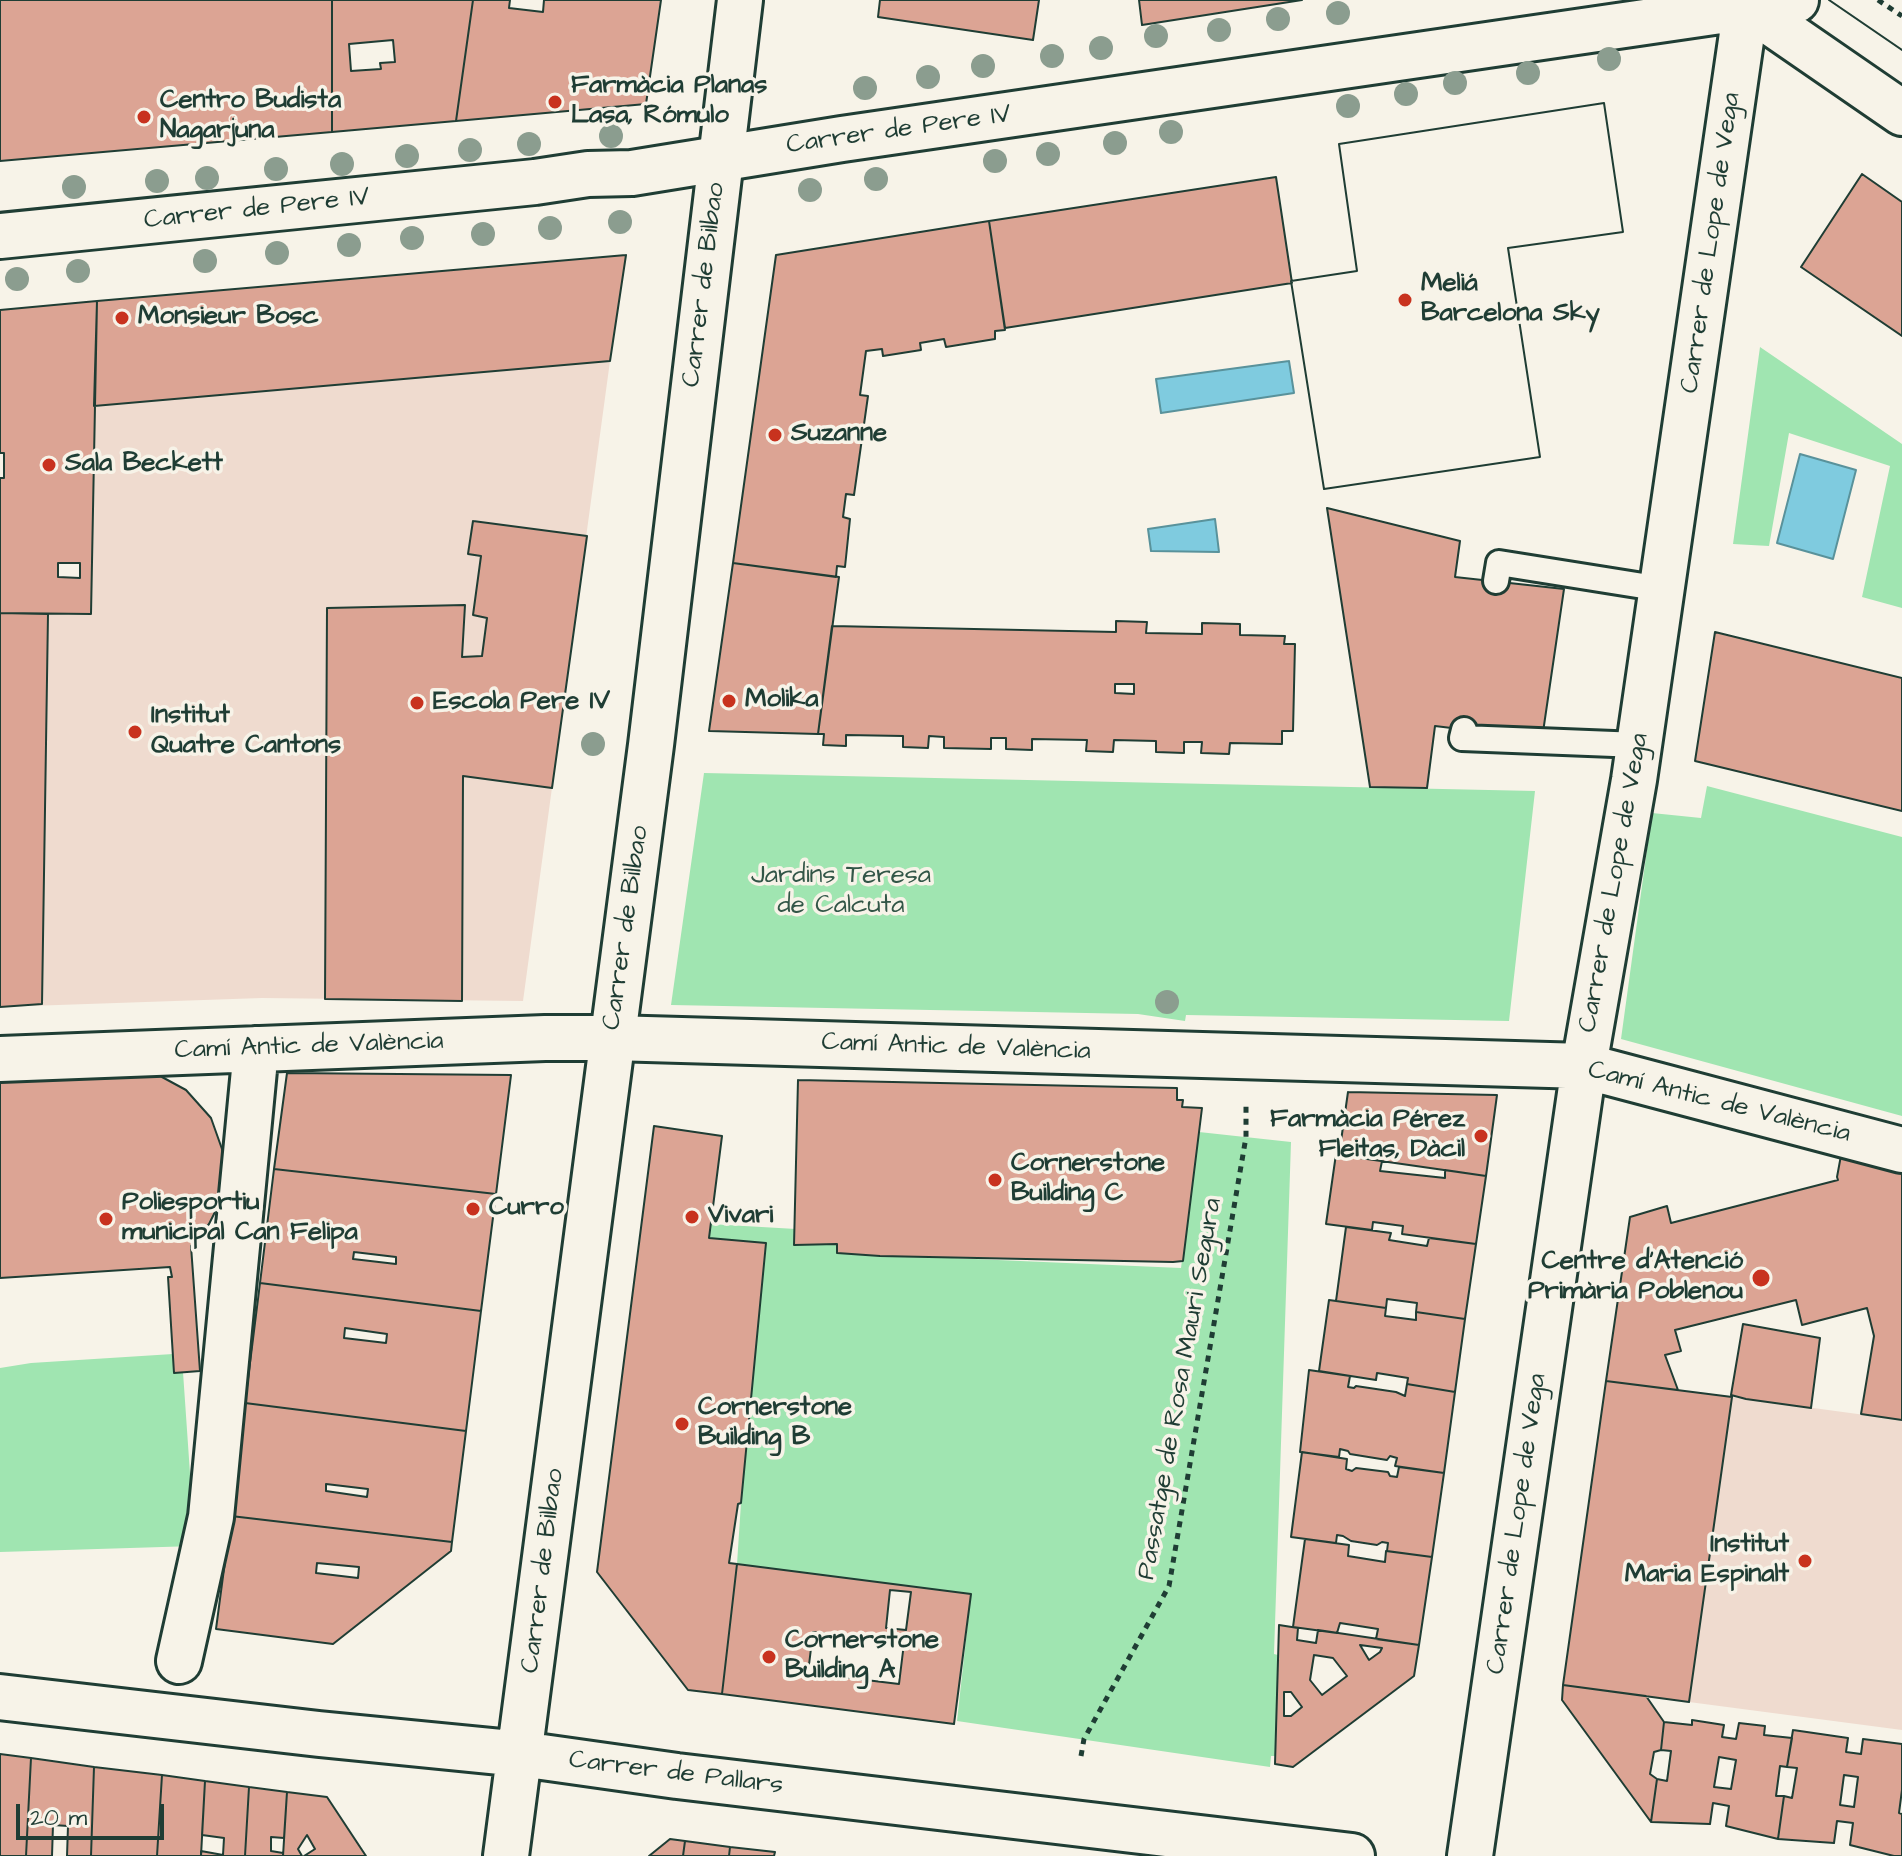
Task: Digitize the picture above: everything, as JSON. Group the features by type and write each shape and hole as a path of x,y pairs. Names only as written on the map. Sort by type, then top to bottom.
{"street":[{"name":"Carrer de Bilbao","path":"506,1856 651,745 740,0"},
{"name":"Carrer de Pere IV","path":"0,236 588,174 632,173 759,151 1742,3 1796,0"},
{"path":"1742,3 1902,113"},
{"name":"Carrer de Lope de Vega","path":"1470,1856 1584,1066 1639,745 1662,589 1742,3"},
{"name":"Camí Antic de València","path":"0,1059 612,1038 1584,1066 1902,1150"},
{"path":"179,1661 211,1517 256,1049"},
{"name":"Carrer de Pallars","path":"0,1697 521,1754 677,1776 1352,1856"}],"lane":[{"path":"1496,581 1499,563 1662,589"},
{"path":"1464,730 1462,738 1639,745"}],"path":[{"path":"1878,0 1902,16"},
{"name":"Passatge de Rosa Mauri Segura","path":"1081,1756 1084,1739 1169,1586 1246,1137 1247,1056"}],"shaded area":[{"name":"Escola Pere IV","path":"610,361 523,1001 262,998 0,1007 0,613 91,614 95,406"},
{"name":"Institut Maria Espinalt","path":"1732,1397 1902,1420 1902,1730 1689,1702"}],"green space":[{"path":"1760,347 1902,444 1902,608 1862,597 1890,466 1789,433 1769,546 1733,544"},
{"name":"Jardins Teresa de Calcuta","path":"704,773 1535,791 1509,1021 1186,1015 1185,1021 1138,1014 671,1005"},
{"path":"1707,786 1902,837 1902,1116 1621,1039 1652,813 1701,818"},
{"path":"1199,1132 1291,1142 1274,1654 1278,1655 1275,1756 1271,1756 1270,1767 957,1721 971,1594 737,1564 766,1243 709,1238 710,1224 796,1229 837,1244 837,1253 1181,1268"},
{"path":"173,1354 174,1373 183,1372 195,1546 0,1552 0,1368 31,1363"}],"water":[{"path":"1289,361 1294,393 1161,413 1156,379"},
{"path":"1800,454 1856,470 1833,559 1777,543"},
{"path":"1215,519 1219,552 1151,551 1148,529"}],"building":[{"path":"0,0 332,0 332,132 0,161"},
{"path":"332,0 473,0 456,121 332,132","holes":["393,40 395,62 380,63 381,69 351,71 349,44"]},
{"path":"473,0 510,0 509,8 543,12 544,0 661,0 646,104 456,121"},
{"path":"880,0 1039,0 1033,40 878,17"},
{"path":"1139,0 1302,0 1142,25"},
{"name":"Meliá Barcelona Sky","path":"1604,103 1623,232 1508,248 1540,457 1324,489 1291,281 1357,271 1339,144"},
{"name":"Meliá Barcelona Sky","path":"1604,103 1623,232 1508,248 1540,457 1324,489 1291,281 1357,271 1339,144"},
{"path":"1862,174 1902,202 1902,336 1801,267"},
{"path":"1276,177 1292,283 1005,328 989,221"},
{"path":"989,221 1005,330 995,331 995,339 946,347 944,339 920,343 921,350 883,356 882,349 866,351 860,395 868,396 854,495 846,494 843,517 850,519 845,567 837,566 836,577 733,563 776,255"},
{"path":"626,255 610,361 94,406 97,301"},
{"name":"Sala Beckett","path":"97,301 91,614 0,613 0,478 4,478 4,453 0,453 0,310","holes":["58,563 80,563 80,578 58,577"]},
{"path":"1327,508 1460,541 1455,577 1564,589 1542,739 1435,726 1427,788 1370,787"},
{"path":"473,521 587,536 552,788 463,776 462,1001 325,999 327,608 465,605 462,657 482,656 487,618 473,615 481,556 468,554"},
{"path":"733,563 839,577 818,734 709,731"},
{"path":"0,613 48,614 42,1004 0,1007"},
{"path":"1116,621 1147,622 1146,633 1202,634 1202,623 1240,624 1240,635 1285,636 1284,644 1295,644 1293,731 1282,731 1282,744 1230,743 1229,754 1201,753 1202,742 1184,742 1184,753 1156,752 1156,741 1114,740 1113,752 1086,751 1087,740 1032,739 1032,750 1006,749 1006,738 991,738 991,749 944,748 944,737 929,736 928,748 903,747 903,736 846,735 846,746 823,745 824,734 818,734 832,626 1116,632","holes":["1115,684 1134,684 1134,694 1115,693"]},
{"path":"1715,632 1902,678 1902,811 1695,761"},
{"name":"Poliesportiu municipal Can Felipa","path":"162,1072 162,1077 186,1090 211,1118 224,1161 222,1190 214,1214 191,1246 200,1371 174,1373 170,1267 0,1278 0,1081"},
{"path":"287,1073 511,1075 496,1194 274,1169"},
{"name":"Cornerstone Building C","path":"798,1080 1177,1088 1177,1100 1183,1100 1182,1107 1202,1108 1183,1261 880,1256 837,1253 837,1244 794,1245"},
{"path":"1348,1092 1497,1095 1486,1176 1339,1155"},
{"name":"Cornerstone Building B","path":"654,1126 722,1136 709,1238 766,1243 741,1503 738,1504 729,1563 737,1564 722,1694 688,1690 597,1572"},
{"name":"Centre d'Atenció Primària Poblenou","path":"1842,1150 1902,1164 1902,1420 1861,1414 1874,1336 1867,1308 1802,1325 1796,1300 1675,1330 1681,1351 1665,1355 1678,1390 1606,1381 1630,1217 1667,1206 1671,1223 1838,1180"},
{"path":"1336,1154 1382,1161 1380,1171 1445,1178 1445,1170 1486,1176 1476,1244 1402,1234 1403,1226 1373,1222 1372,1230 1326,1224"},
{"path":"274,1169 496,1194 481,1311 260,1283","holes":["354,1252 396,1257 396,1264 353,1259"]},
{"path":"1346,1227 1391,1233 1389,1240 1427,1246 1429,1238 1476,1244 1465,1319 1416,1312 1417,1303 1387,1299 1386,1308 1336,1301"},
{"path":"260,1283 481,1311 466,1431 245,1403","holes":["345,1328 387,1334 386,1343 344,1338"]},
{"path":"1329,1300 1386,1308 1385,1316 1416,1320 1416,1312 1465,1319 1455,1392 1407,1384 1408,1378 1377,1373 1376,1380 1319,1371"},
{"name":"Centre d'Atenció Primària Poblenou","path":"1743,1324 1820,1338 1811,1408 1731,1395"},
{"path":"1309,1370 1350,1376 1348,1387 1396,1392 1405,1396 1407,1384 1455,1392 1444,1473 1395,1466 1397,1458 1390,1456 1387,1460 1350,1454 1340,1449 1339,1457 1300,1452"},
{"path":"1606,1381 1732,1397 1689,1702 1563,1685"},
{"path":"245,1403 466,1431 452,1542 231,1516","holes":["326,1484 368,1489 367,1497 326,1491"]},
{"path":"1302,1452 1347,1459 1346,1469 1352,1471 1356,1468 1388,1472 1390,1476 1397,1477 1399,1467 1444,1473 1432,1557 1387,1551 1388,1543 1377,1545 1351,1541 1337,1535 1336,1543 1291,1537"},
{"path":"231,1516 452,1542 451,1551 333,1644 216,1629","holes":["317,1563 359,1567 358,1578 316,1573"]},
{"path":"1305,1539 1349,1545 1348,1556 1385,1562 1386,1551 1432,1557 1419,1645 1376,1639 1378,1629 1340,1623 1337,1633 1293,1627"},
{"name":"Cornerstone Building A","path":"737,1564 971,1594 954,1724 722,1694","holes":["890,1590 911,1592 906,1630 886,1628","813,1632 904,1643 899,1684 808,1673"]},
{"path":"1279,1625 1298,1628 1297,1640 1316,1643 1318,1630 1419,1645 1414,1676 1293,1767 1275,1764","holes":["1360,1645 1382,1648 1369,1660","1314,1655 1333,1658 1347,1676 1322,1695 1310,1680","1284,1692 1291,1692 1302,1707 1291,1716 1284,1716"]},
{"path":"1563,1685 1646,1696 1664,1722 1661,1750 1654,1752 1650,1774 1657,1779 1651,1822 1562,1700"},
{"path":"1692,1720 1724,1725 1722,1737 1736,1739 1739,1723 1765,1726 1764,1735 1792,1738 1787,1767 1780,1766 1776,1796 1784,1796 1778,1839 1726,1826 1729,1806 1713,1803 1710,1824 1651,1822 1657,1779 1667,1781 1671,1751 1661,1750 1664,1722 1692,1725","holes":["1719,1757 1736,1760 1731,1789 1714,1787"]},
{"path":"1793,1730 1848,1738 1846,1752 1861,1754 1863,1739 1902,1744 1899,1813 1902,1814 1902,1856 1850,1845 1853,1823 1837,1821 1834,1843 1778,1839 1784,1796 1792,1798 1797,1768 1787,1767","holes":["1844,1775 1858,1777 1854,1807 1840,1805"]},
{"path":"0,1754 31,1758 26,1856 0,1856"},
{"path":"31,1758 94,1767 91,1856 67,1856 68,1826 53,1825 52,1856 26,1856"},
{"path":"94,1767 162,1775 157,1856 91,1856"},
{"path":"162,1775 205,1781 201,1856 157,1856"},
{"path":"205,1781 249,1787 245,1856 201,1856 201,1851 223,1855 224,1838 202,1835"},
{"path":"249,1787 287,1792 284,1838 271,1837 271,1851 283,1853 283,1856 245,1856"},
{"path":"287,1792 327,1797 366,1856 304,1856 315,1849 307,1835 298,1849 302,1856 283,1856"},
{"path":"670,1839 685,1841 683,1856 649,1856"},
{"path":"685,1841 730,1847 729,1856 683,1856"},
{"path":"730,1847 775,1852 774,1856 729,1856"}],"tram line":[{"path":"1829,0 1902,50"}],"place":[{"name":"Farmàcia Planas Lasa, Rómulo","path":"555,102"},
{"name":"Centro Budista Nagarjuna","path":"144,117"},
{"name":"Meliá Barcelona Sky","path":"1405,300"},
{"name":"Monsieur Bosc","path":"122,318"},
{"name":"Suzanne","path":"775,435"},
{"name":"Sala Beckett","path":"49,465"},
{"name":"Molika","path":"729,701"},
{"name":"Escola Pere IV","path":"417,703"},
{"name":"Institut Quatre Cantons","path":"135,732"},
{"name":"Farmàcia Pérez Fleitas, Dàcil","path":"1481,1136"},
{"name":"Cornerstone Building C","path":"995,1180"},
{"name":"Curro","path":"473,1209"},
{"name":"Vivari","path":"692,1217"},
{"name":"Poliesportiu municipal Can Felipa","path":"106,1219"},
{"name":"Centre d'Atenció Primària Poblenou","path":"1761,1278"},
{"name":"Cornerstone Building B","path":"682,1424"},
{"name":"Institut Maria Espinalt","path":"1805,1561"},
{"name":"Cornerstone Building A","path":"769,1657"}]}
